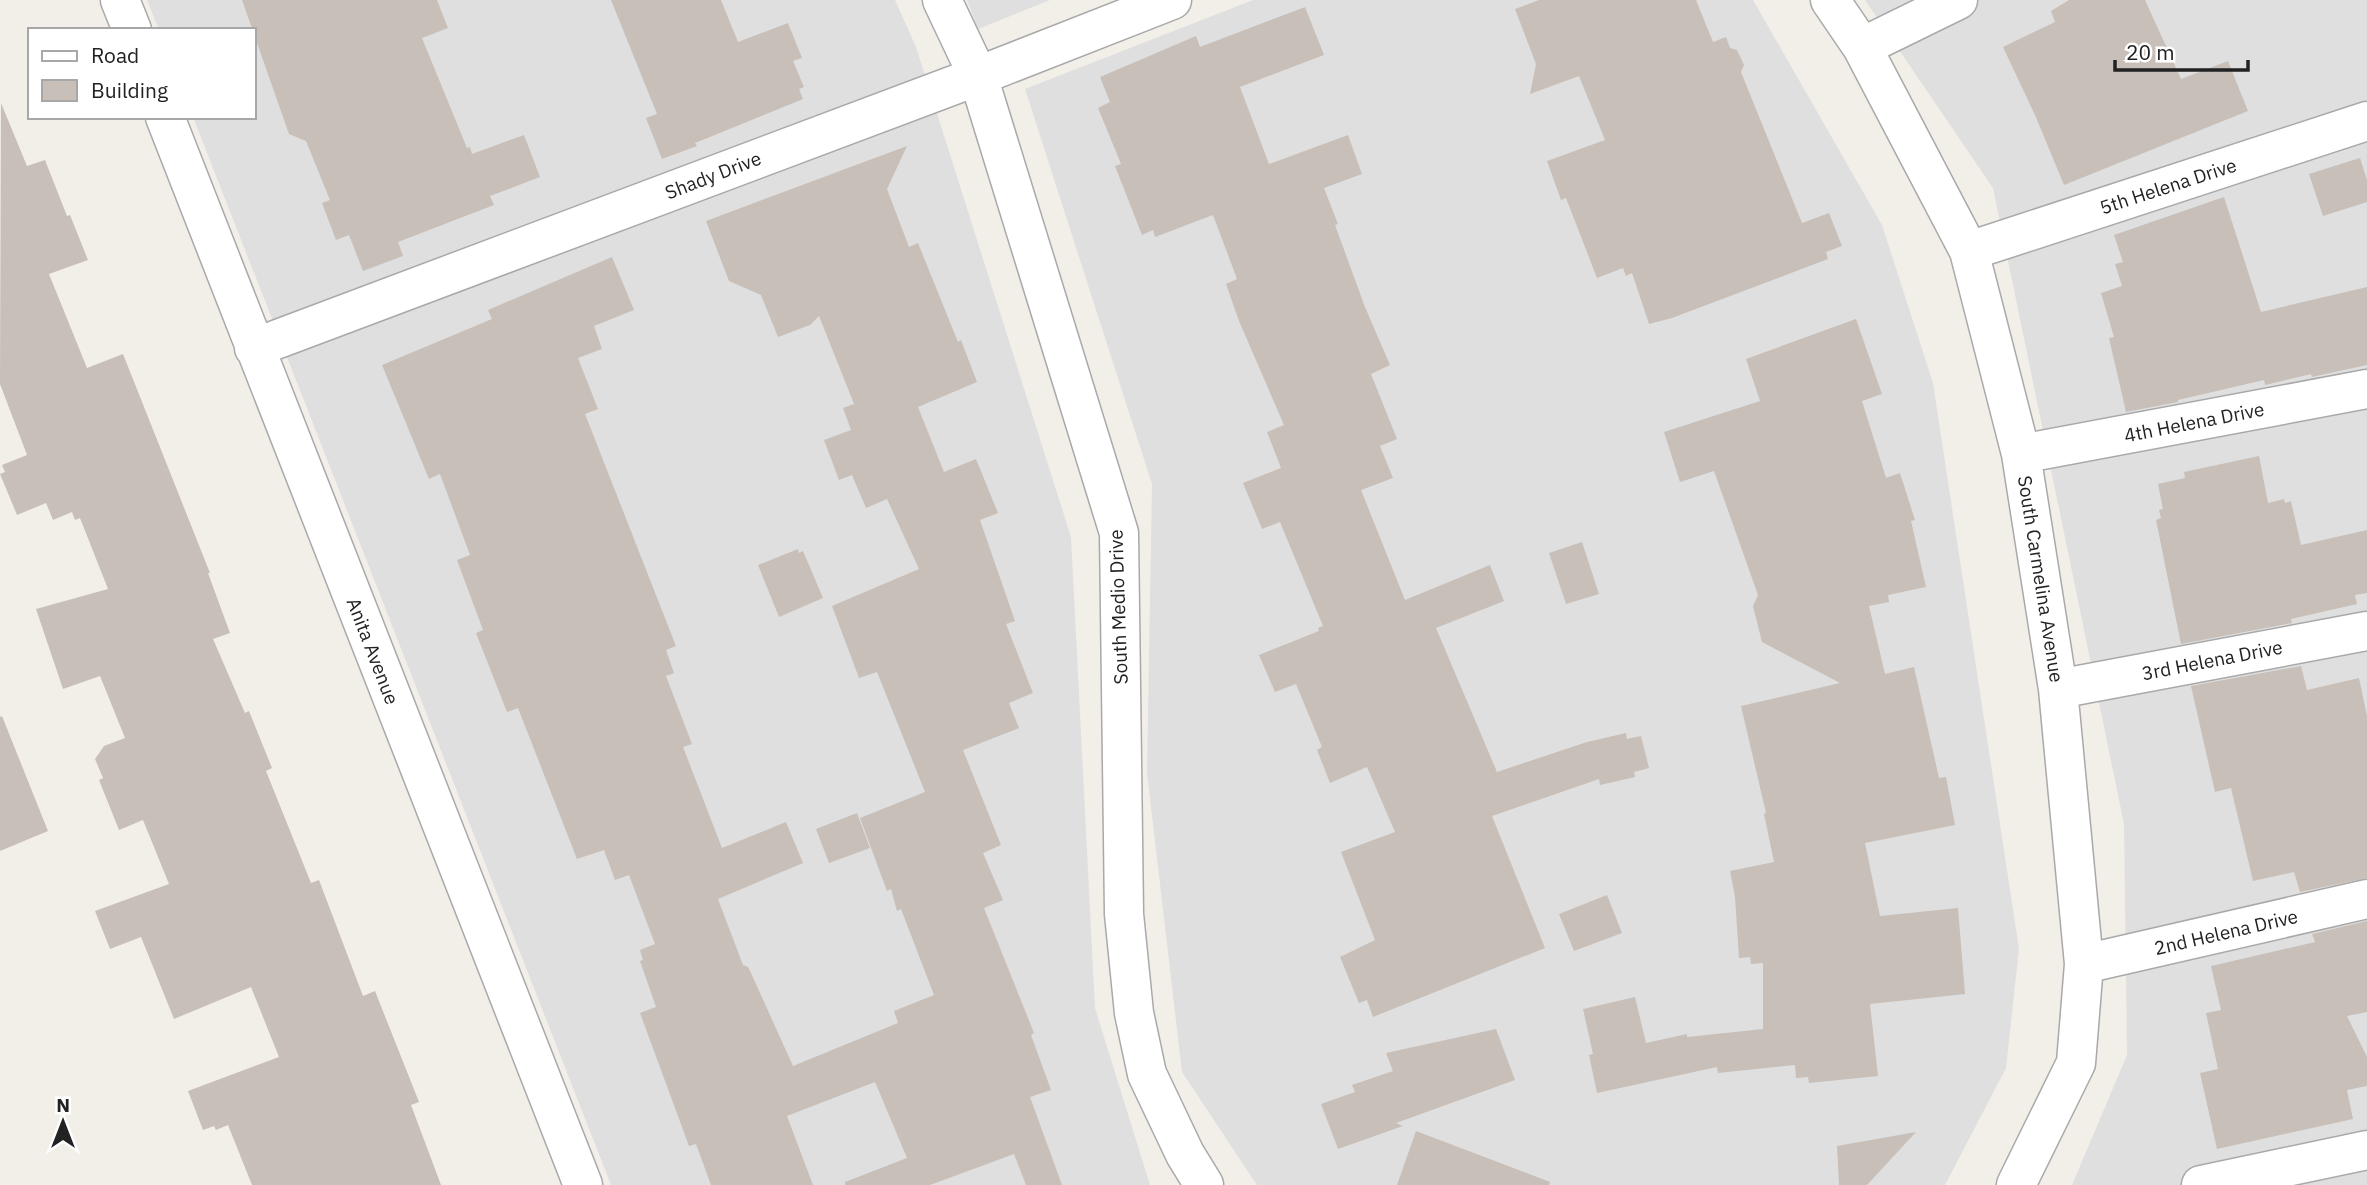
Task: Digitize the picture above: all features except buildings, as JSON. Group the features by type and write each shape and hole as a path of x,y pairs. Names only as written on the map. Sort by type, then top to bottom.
{"street":[{"path":"120,0 131,28"},
{"name":"South Medio Drive","path":"942,0 978,76 1119,533 1124,914 1134,1013 1147,1074 1185,1154 1204,1185"},
{"name":"Shady Drive","path":"254,348 978,76 1172,0"},
{"name":"South Carmelina Avenue","path":"1830,0 1862,47 1969,251 2021,454 2058,690 2084,964 2076,1063 2016,1185"},
{"path":"1862,47 1958,0"},
{"name":"Anita Avenue","path":"166,119 583,1185"},
{"name":"5th Helena Drive","path":"1969,251 2367,121"},
{"name":"4th Helena Drive","path":"2021,454 2367,389"},
{"name":"3rd Helena Drive","path":"2058,690 2367,631"},
{"name":"2nd Helena Drive","path":"2084,964 2367,900"},
{"path":"2201,1185 2367,1150"}],"shaded area":[{"path":"147,0 895,0 916,47 1071,537 1095,1008 1150,1185 611,1185 194,119 256,119 256,28 158,28"},
{"path":"967,0 1050,0 978,29"},
{"path":"1253,0 1753,0 1882,225 1933,383 2019,949 2006,1068 1945,1185 1257,1185 1182,1072 1147,773 1152,484 1025,89"},
{"path":"1865,0 2367,0 2367,1185 2072,1185 2127,1055 2124,824 1993,188"}]}
